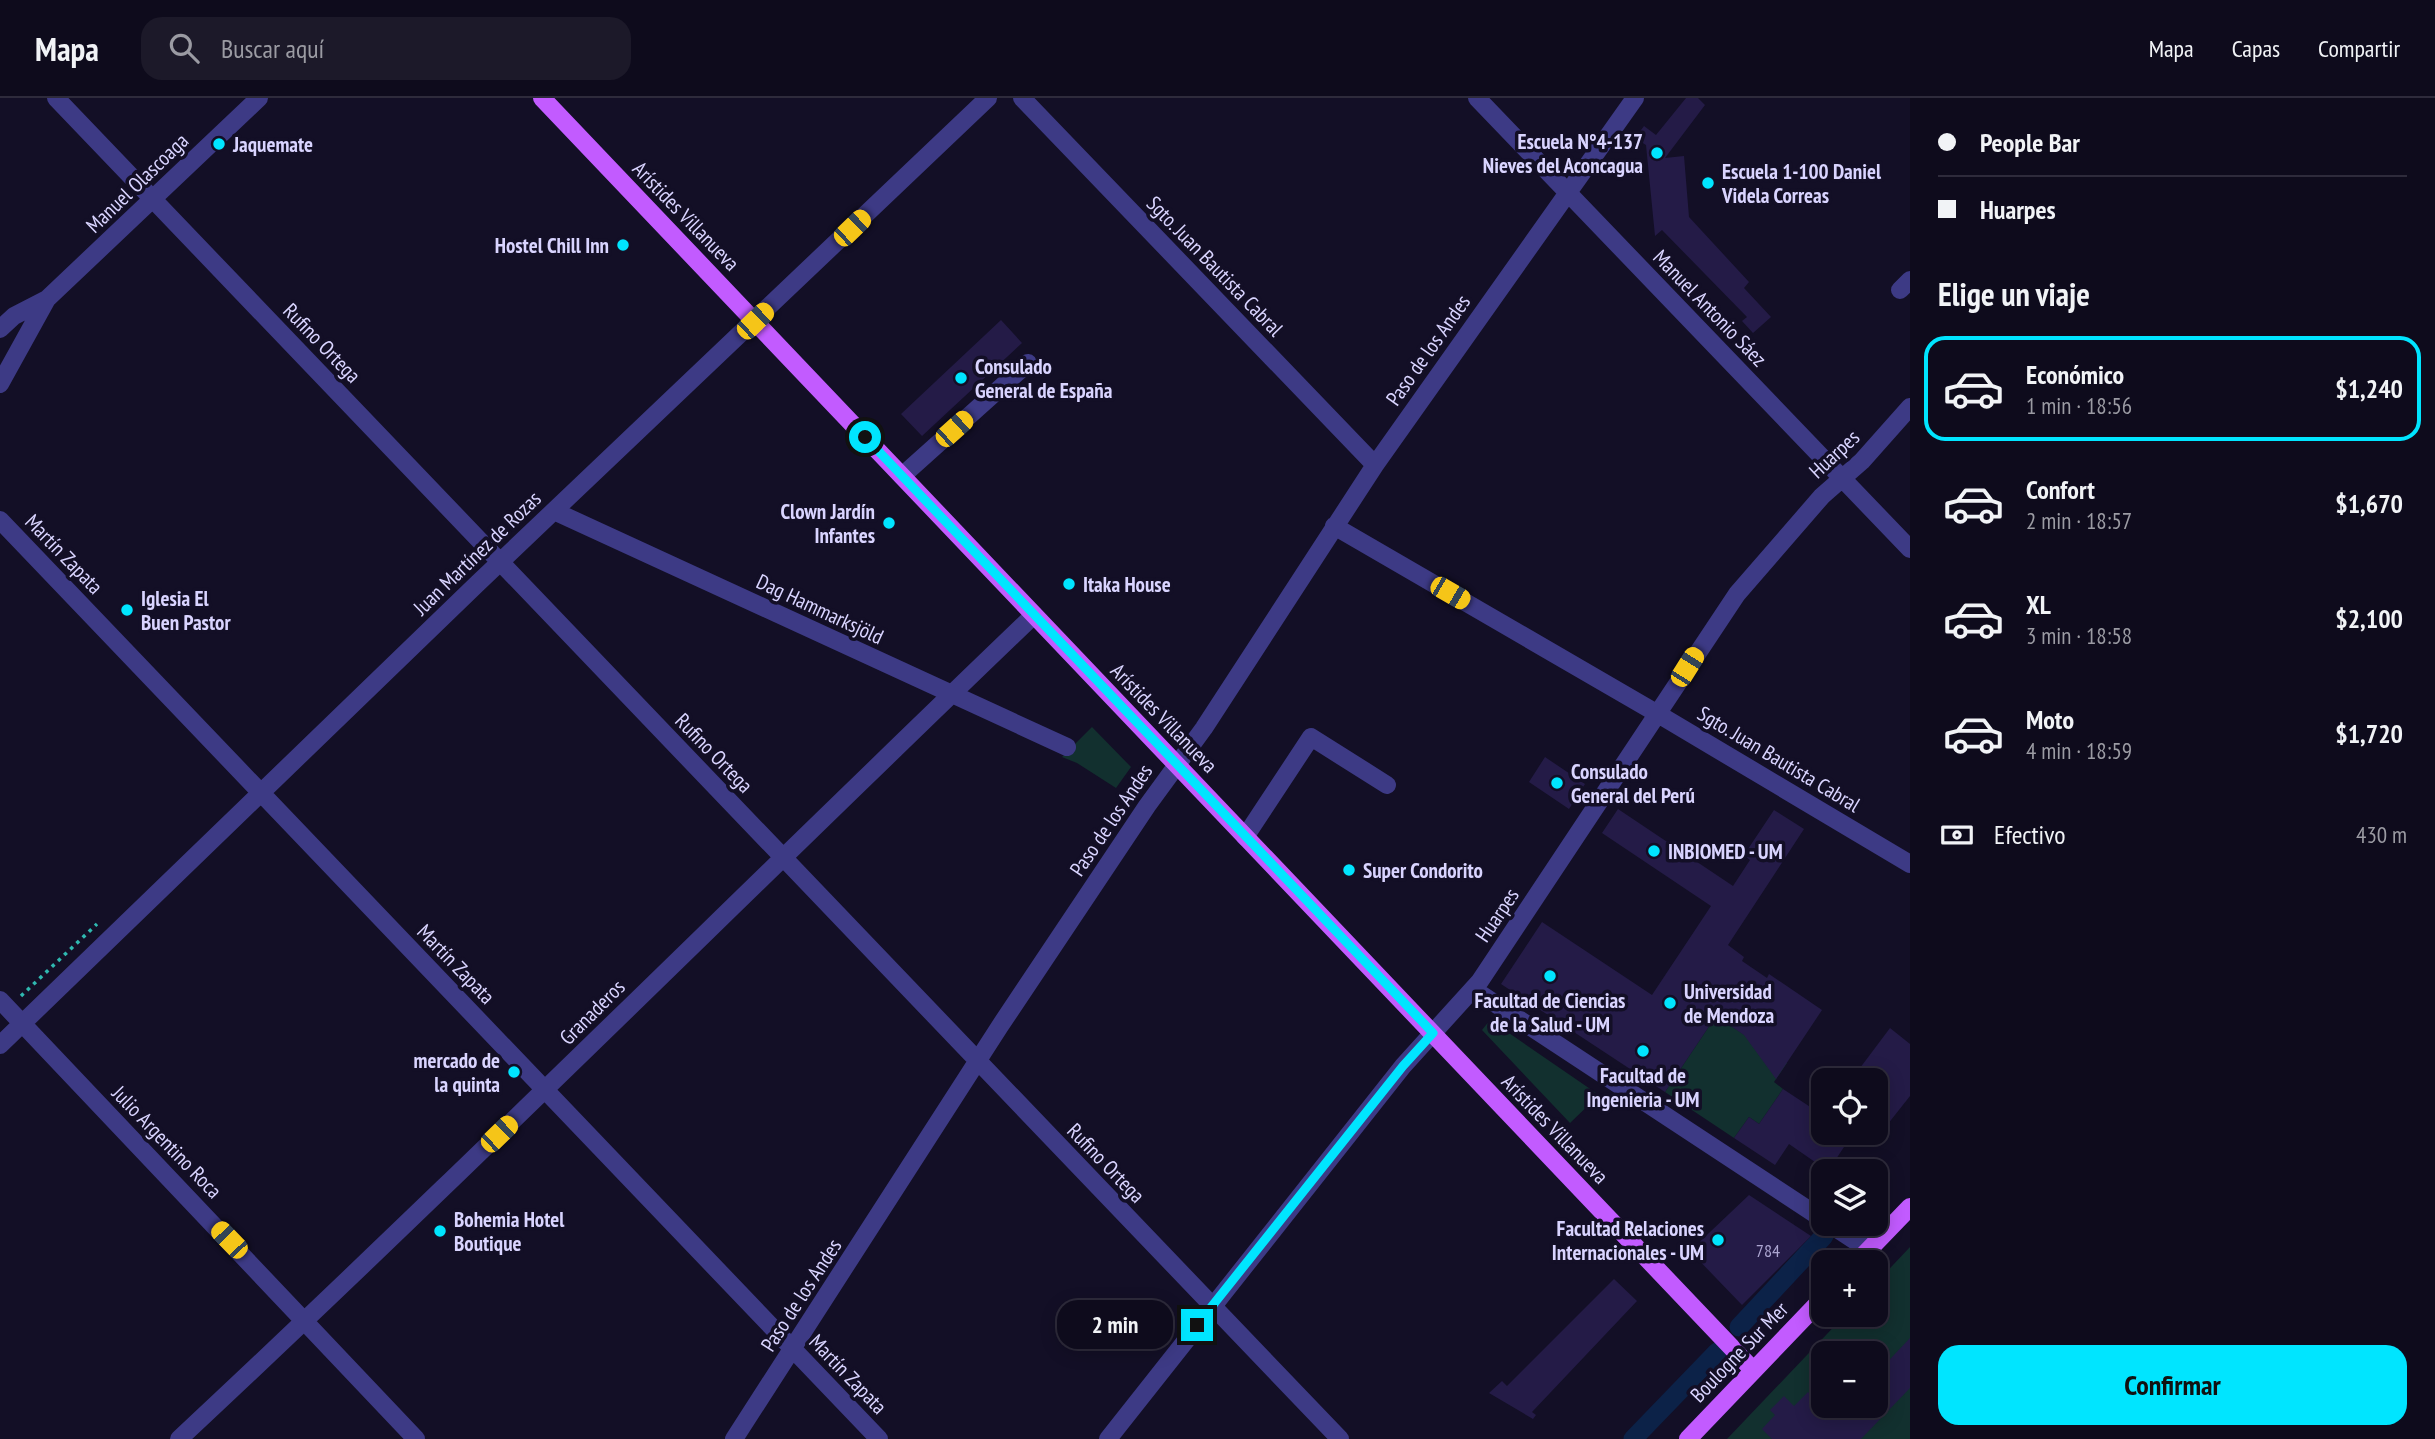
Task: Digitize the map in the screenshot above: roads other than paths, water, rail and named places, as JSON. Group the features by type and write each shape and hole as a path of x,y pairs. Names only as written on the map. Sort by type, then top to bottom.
{"main road":[{"name":"Arístides Villanueva","path":"542,98 1753,1370"},
{"path":"1869,1250 1910,1208"},
{"name":"Boulogne Sur Mer","path":"1688,1439 1811,1310"}],"street":[{"name":"Rufino Ortega","path":"56,98 1340,1439"},
{"name":"Manuel Olascoaga","path":"0,329 14,316 47,299 259,98"},
{"name":"Juan Martínez de Rozas","path":"0,1045 500,562 988,98"},
{"name":"Sgto. Juan Bautista Cabral","path":"1022,98 1375,466"},
{"name":"Manuel Antonio Sáez","path":"1477,98 1910,549"},
{"name":"Paso de los Andes","path":"734,1439 978,1061 1203,728 1334,526 1635,98"},
{"name":"Manuel Olascoaga","path":"0,384 47,299"},
{"path":"902,476 1028,363"},
{"name":"Huarpes","path":"1108,1439 1403,1066 1473,989 1737,594 1812,507 1862,461 1910,407"},
{"name":"Dag Hammarksjöld","path":"554,511 1067,747"},
{"name":"Martín Zapata","path":"0,520 879,1439"},
{"name":"Sgto. Juan Bautista Cabral","path":"1334,526 1910,864"},
{"name":"Granaderos","path":"179,1439 306,1321 782,856 1034,615"},
{"path":"1245,837 1311,737 1387,785"},
{"path":"1473,989 1811,1211"},
{"name":"Julio Argentino Roca","path":"0,999 416,1439"},
{"path":"1842,1236 1857,1250"}],"waterway":[{"path":"1739,1327 1824,1236"},
{"path":"1633,1439 1717,1352"}],"place":[{"name":"Jaquemate","path":"219,144"},
{"name":"Escuela N°4-137 Nieves del Aconcagua","path":"1657,153"},
{"name":"Escuela 1-100 Daniel Videla Correas","path":"1708,183"},
{"name":"Hostel Chill Inn","path":"623,245"},
{"name":"Consulado General de España","path":"961,378"},
{"name":"Clown Jardín Infantes","path":"889,523"},
{"name":"Itaka House","path":"1069,584"},
{"name":"Iglesia El Buen Pastor","path":"127,610"},
{"name":"Consulado General del Perú","path":"1557,783"},
{"name":"INBIOMED - UM","path":"1654,851"},
{"name":"Super Condorito","path":"1349,870"},
{"name":"Facultad de Ciencias de la Salud - UM","path":"1550,976"},
{"name":"Universidad de Mendoza","path":"1670,1003"},
{"name":"Facultad de Ingenieria - UM","path":"1643,1051"},
{"name":"mercado de la quinta","path":"514,1072"},
{"name":"Bohemia Hotel Boutique","path":"440,1231"},
{"name":"Facultad Relaciones Internacionales - UM","path":"1718,1240"}]}
